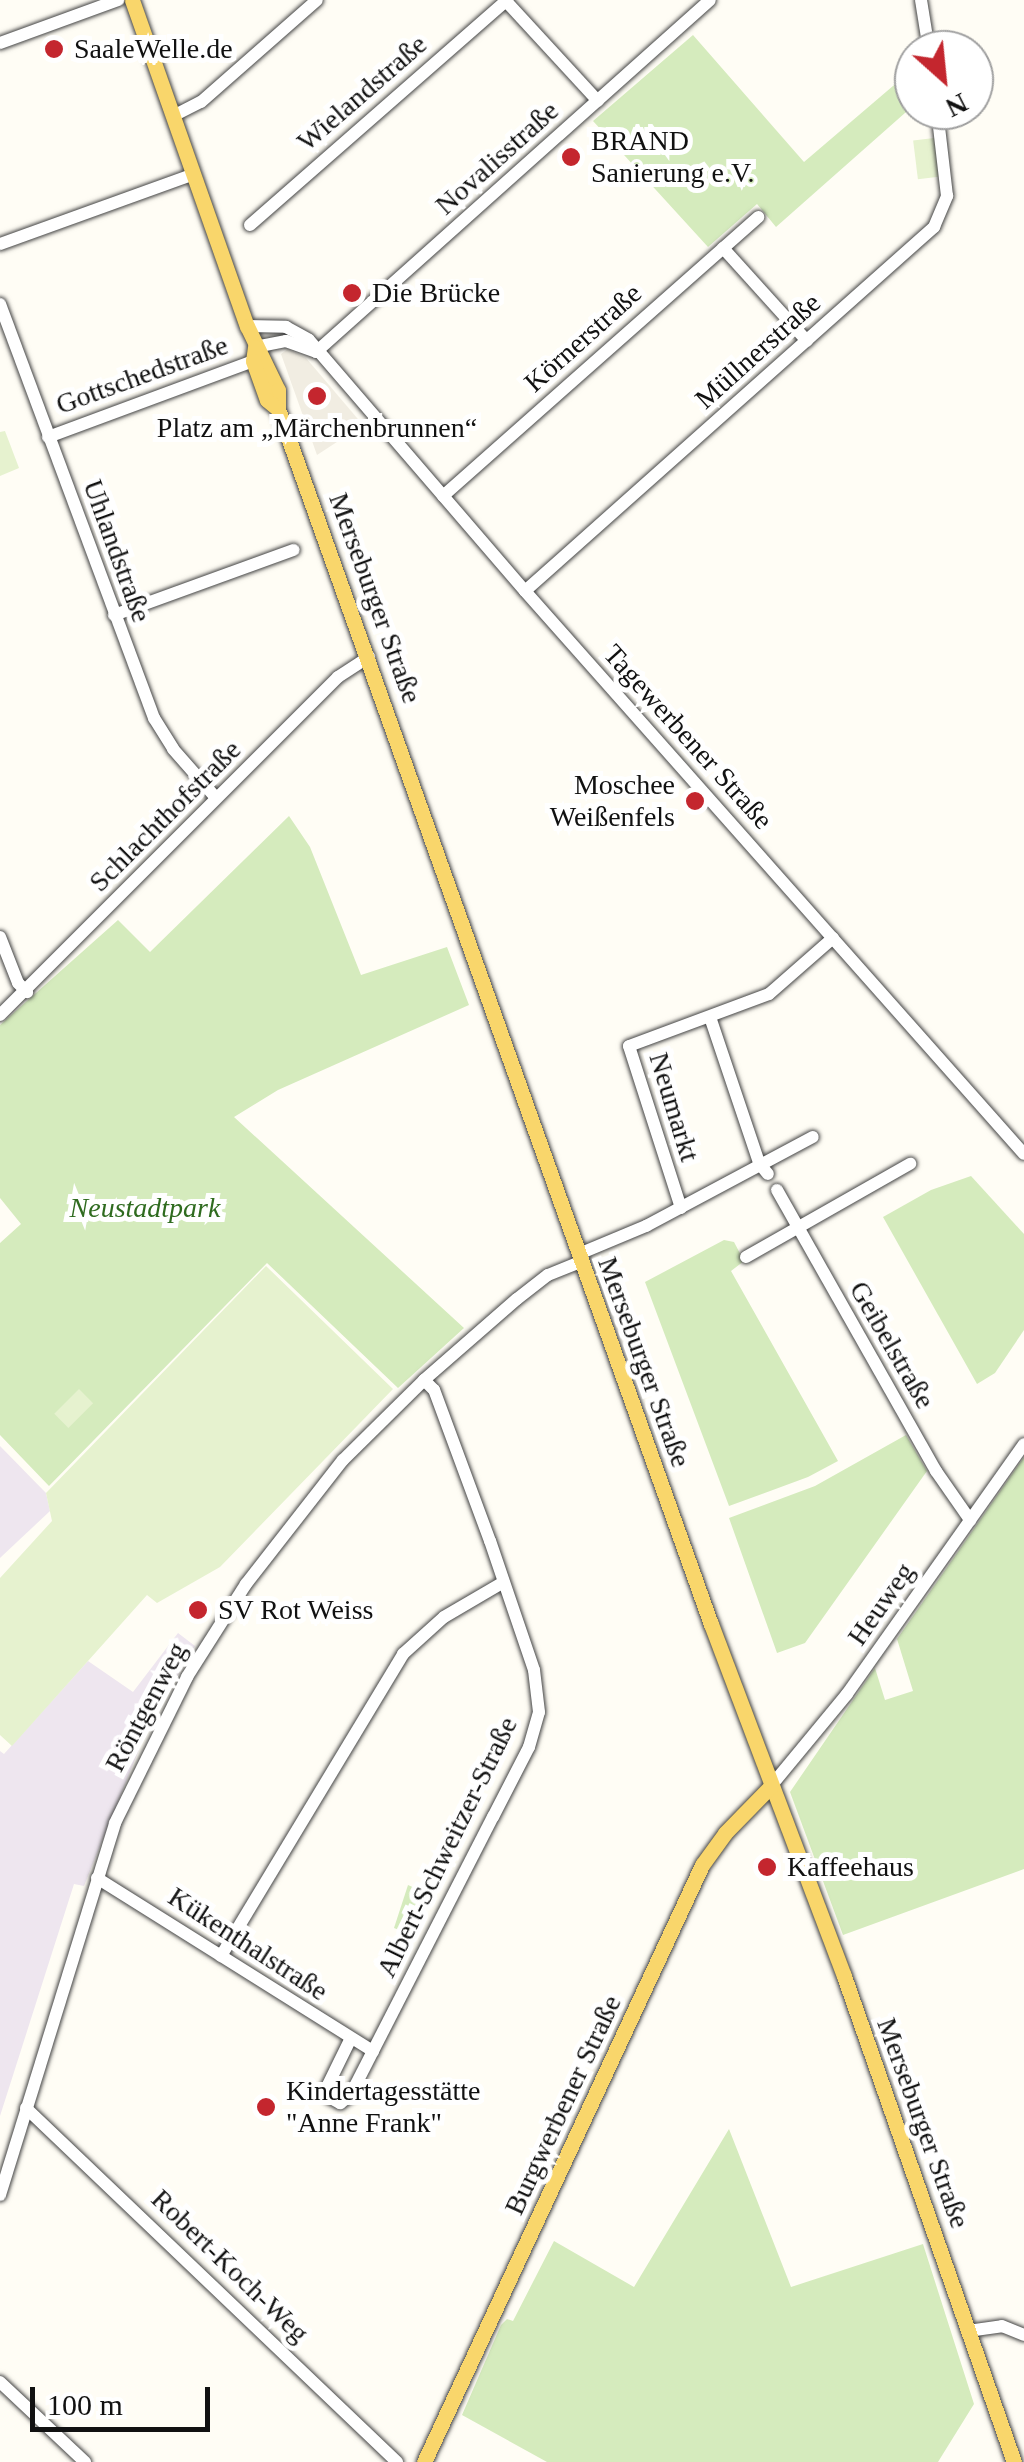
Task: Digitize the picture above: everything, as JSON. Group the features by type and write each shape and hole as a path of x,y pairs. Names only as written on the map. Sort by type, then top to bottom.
{"main road":[{"name":"Merseburger Straße","path":"132,0 254,354 265,357 275,382 278,409 580,1258 826,1927 1014,2462"},
{"name":"Burgwerbener Straße","path":"424,2462 702,1865 724,1833 771,1786"}],"street":[{"path":"0,43 118,0"},
{"path":"173,116 201,102 317,0"},
{"path":"506,0 598,101"},
{"name":"Wielandstraße","path":"250,224 506,0"},
{"name":"Novalisstraße","path":"316,352 710,0"},
{"path":"921,0 926,30"},
{"name":"Müllnerstraße","path":"525,591 924,237 940,216 948,196 940,130"},
{"path":"0,244 194,174"},
{"name":"Körnerstraße","path":"443,496 758,217"},
{"path":"723,248 807,341"},
{"name":"Uhlandstraße","path":"0,304 154,718 173,749 216,798"},
{"name":"Tagewerbener Straße","path":"247,326 296,330 310,340 316,352 525,591 1024,1154"},
{"path":"254,354 286,341 316,352"},
{"name":"Gottschedstraße","path":"48,437 254,354"},
{"path":"114,615 294,550"},
{"name":"Schlachthofstraße","path":"0,1015 338,676 369,657"},
{"path":"0,938 18,983 26,992"},
{"name":"Neumarkt","path":"681,1208 629,1046 770,994 833,938"},
{"path":"710,1018 763,1169"},
{"name":"Röntgenweg","path":"0,2195 115,1823 187,1677 246,1584 307,1502 424,1380 544,1278 763,1169 813,1137"},
{"path":"746,1257 910,1164"},
{"name":"Geibelstraße","path":"776,1190 936,1471 970,1520"},
{"name":"Albert-Schweitzer-Straße","path":"350,2040 326,2089 334,2101 349,2097 534,1731 538,1687 458,1450 434,1390 424,1380"},
{"name":"Heuweg","path":"771,1786 847,1694 1024,1444"},
{"path":"220,1956 403,1654 444,1617 504,1582"},
{"name":"Kükenthalstraße","path":"97,1878 373,2051"},
{"name":"Robert-Koch-Weg","path":"26,2108 397,2462"},
{"path":"968,2331 1002,2326 1024,2336"},
{"path":"0,2382 84,2462"}],"shaded area":[{"name":"Platz am „Märchenbrunnen“","path":"288,349 306,358 363,425 317,455 281,354"},
{"path":"0,1446 46,1493 50,1511 0,1558"},
{"path":"178,1633 195,1646 149,1725 84,1886 74,1884 0,2116 0,1751 4,1754 88,1661 133,1692"}],"green space":[{"path":"693,35 804,162 894,85 894,123 776,227 757,204 708,247 593,121"},
{"path":"934,138 939,177 918,179 913,141"},
{"path":"5,431 19,468 0,476 0,432"},
{"name":"Neustadtpark","path":"289,816 310,847 361,975 447,947 469,1005 278,1090 234,1117 464,1328 398,1388 267,1263 49,1486 0,1435 0,1243 21,1224 0,1198 0,1025 118,920 150,952"},
{"path":"971,1176 1024,1234 1024,1330 995,1373 977,1384 883,1217 931,1190"},
{"path":"724,1240 734,1242 744,1261 731,1271 838,1461 808,1477 729,1506 645,1282"},
{"path":"266,1266 393,1389 220,1567 157,1603 147,1595 12,1746 0,1735 0,1578 52,1521 46,1493"},
{"path":"79,1389 93,1403 68,1428 54,1414"},
{"path":"906,1435 927,1471 805,1643 777,1653 729,1518 815,1486"},
{"path":"1024,1457 1024,1869 843,1935 790,1792 875,1668 885,1700 913,1691 897,1639"},
{"path":"408,1885 430,1895 412,1935 394,1928"},
{"path":"729,2129 791,2287 923,2244 974,2404 938,2462 547,2462 462,2415 501,2325 507,2319 513,2321 554,2241 634,2287"}],"place":[{"name":"SaaleWelle.de","path":"54,49"},
{"name":"BRAND Sanierung e.V.","path":"571,157"},
{"name":"Die Brücke","path":"352,293"},
{"name":"Platz am „Märchenbrunnen“","path":"317,396"},
{"name":"Moschee Weißenfels","path":"695,801"},
{"name":"SV Rot Weiss","path":"198,1610"},
{"name":"Kaffeehaus","path":"767,1867"},
{"name":"Kindertagesstätte \"Anne Frank\"","path":"266,2107"}]}
